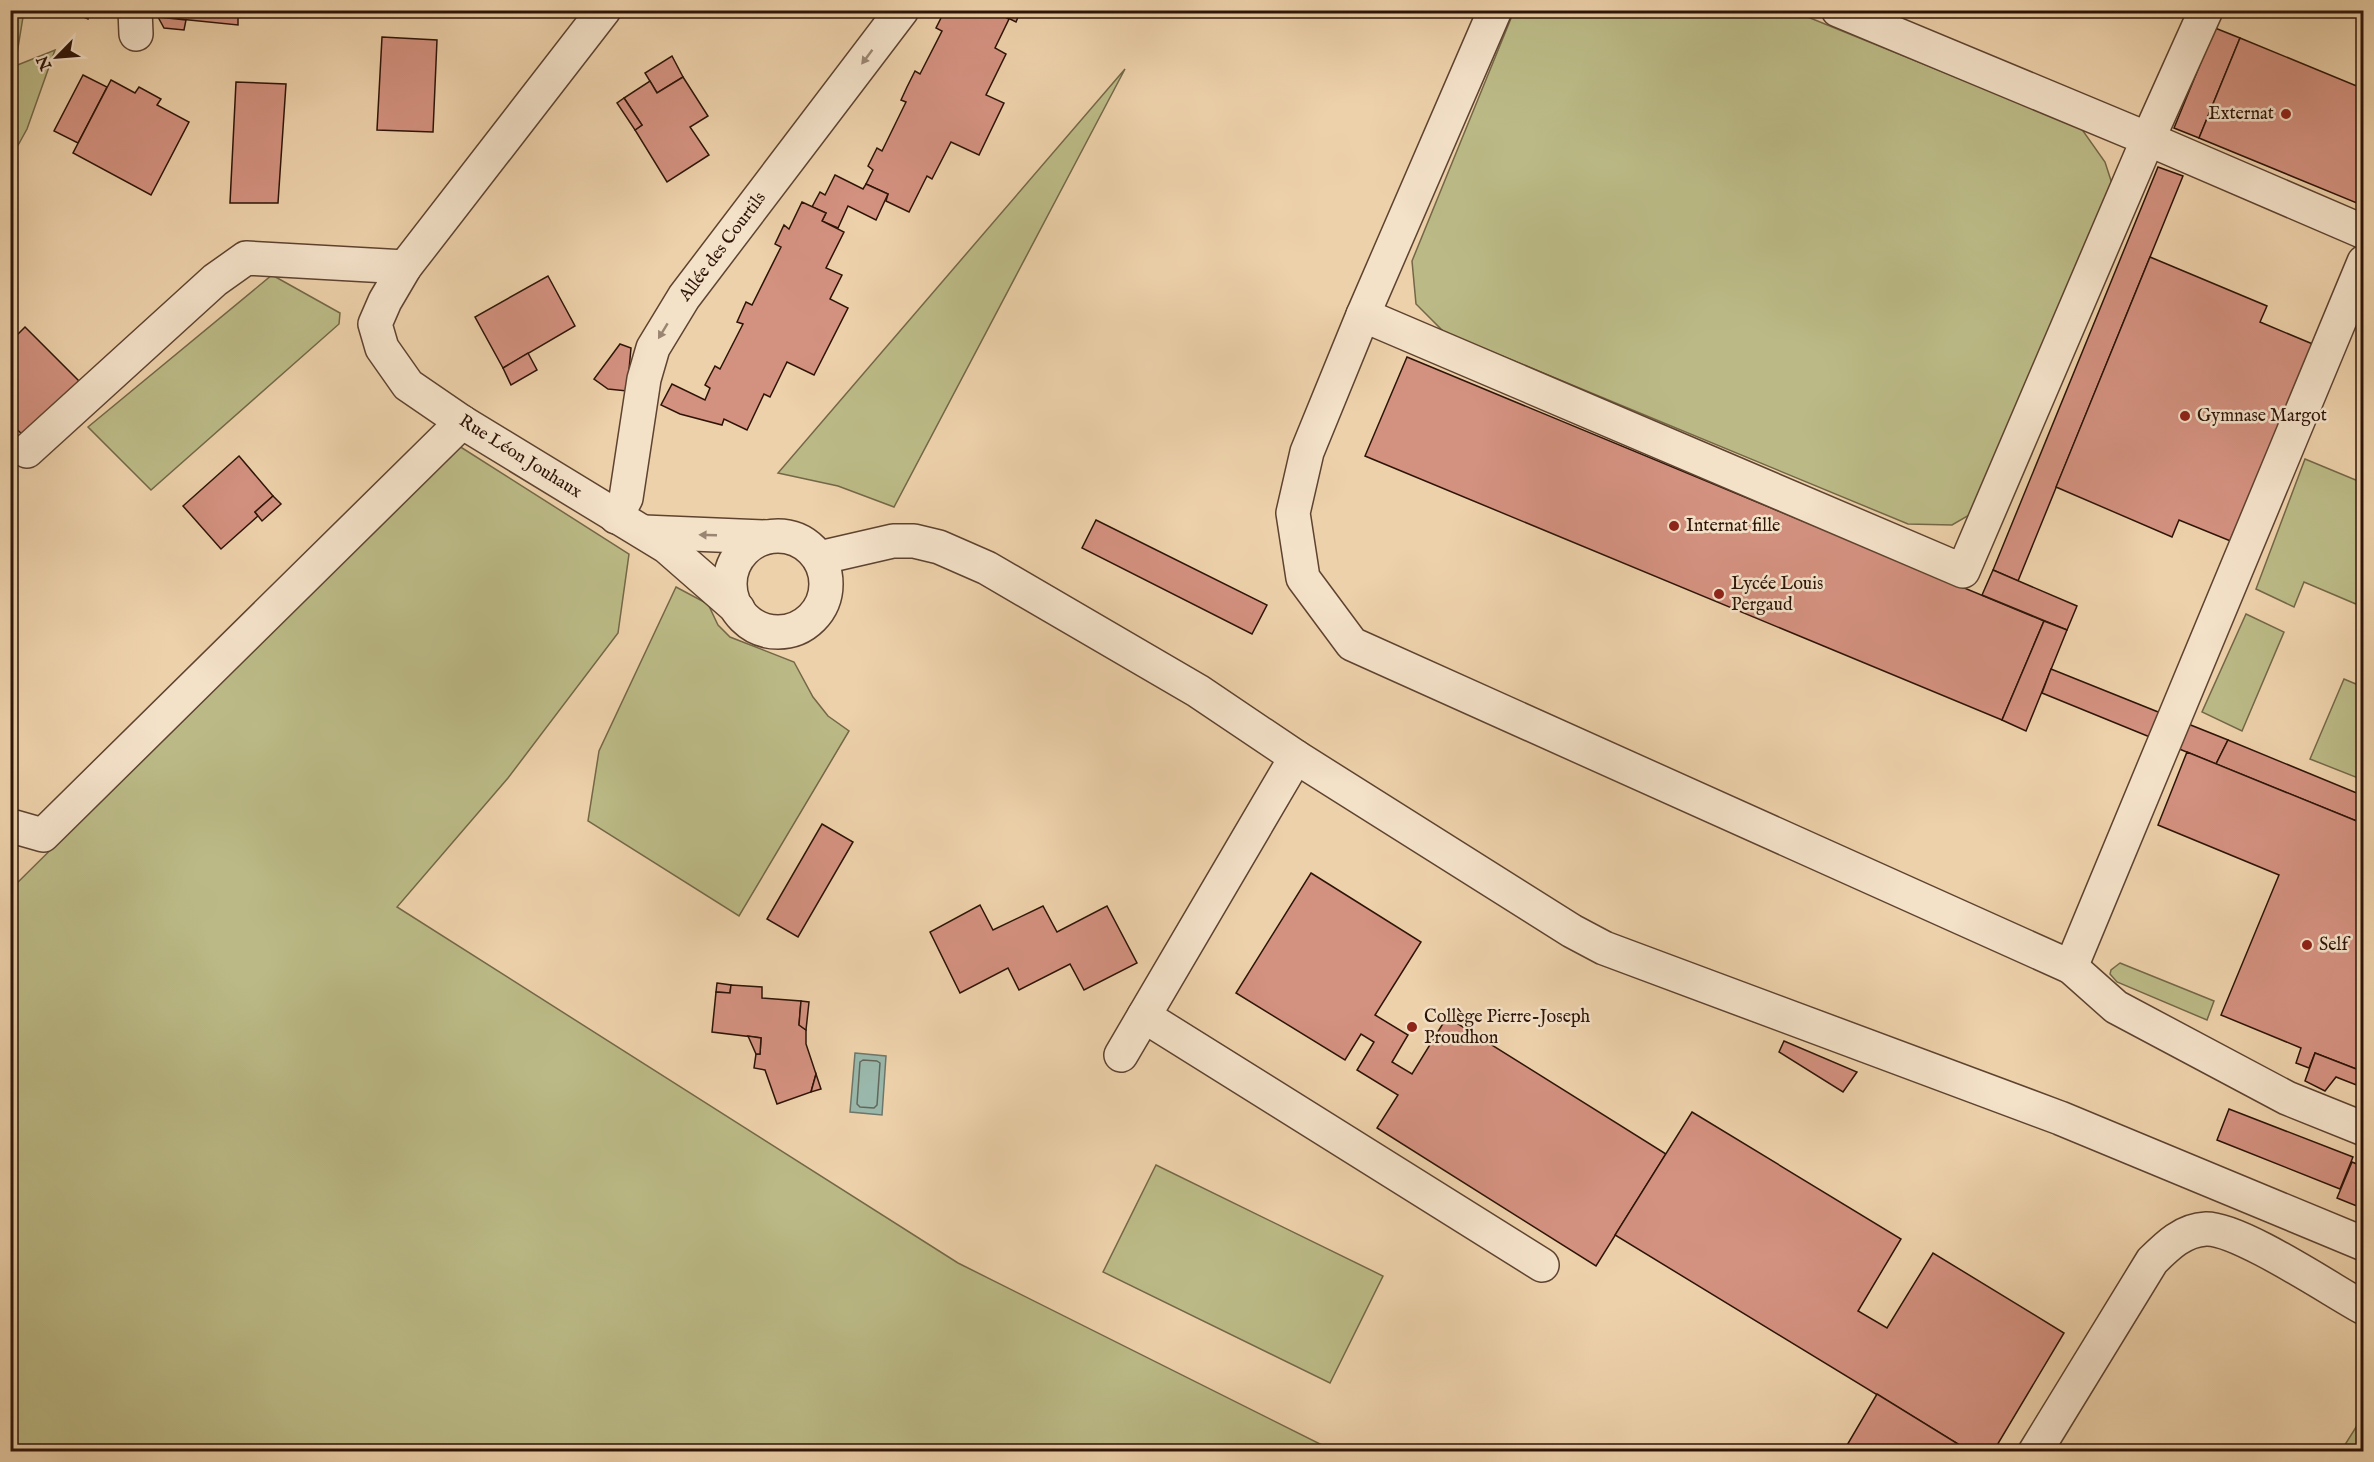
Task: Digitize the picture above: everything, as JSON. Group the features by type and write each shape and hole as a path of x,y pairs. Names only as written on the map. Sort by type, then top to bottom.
{"street":[{"name":"Rue Léon Jouhaux","path":"604,10 405,267 385,301 375,324 382,348 408,385 462,422 667,547 738,609"},
{"name":"Allée des Courtils","path":"629,524 626,498 644,379 653,348 684,297 902,10"},
{"path":"1495,10 1307,452 1293,513 1303,579 1352,644 2071,967 2116,1007 2287,1098 2364,1129"},
{"path":"1838,10 2364,232"},
{"path":"1364,315 1963,571 2148,139 2206,10"},
{"path":"27,452 215,280 246,258 405,267"},
{"path":"2071,967 2364,262"},
{"path":"15,827 43,836 462,422"},
{"path":"629,524 766,537 782,536 796,539 809,547 819,558 825,572 826,587 823,602 804,624 790,630 775,632 760,628 748,621 738,609 732,596 731,581 734,566 747,548 766,537"},
{"path":"819,558 893,541 914,541 948,551 987,568 1198,691 1296,757 1572,931 1604,948 2061,1118 2364,1244"},
{"path":"1121,1055 1296,757"},
{"path":"1144,1016 1542,1265"},
{"path":"2035,1452 2152,1261 2168,1245 2189,1233 2208,1229 2241,1238 2364,1308"}],"shaded area":[{"path":"11,10 24,11 15,66 55,50 27,129 11,158"},
{"path":"1514,11 1793,11 2081,128 2105,162 2116,196 1983,507 1952,525 1908,524 1444,332 1416,304 1412,261"},
{"path":"1125,69 894,507 838,486 778,473"},
{"path":"272,275 340,313 339,324 151,490 88,427"},
{"path":"459,446 629,554 618,633 508,778 397,907 958,1263 1334,1451 11,1452 11,889"},
{"path":"2305,459 2363,483 2363,607 2304,582 2294,607 2256,589"},
{"path":"676,587 708,604 718,625 730,637 794,662 813,697 828,716 849,731 739,916 588,821 599,751"},
{"path":"2246,614 2284,632 2242,731 2202,712"},
{"path":"2344,679 2363,687 2363,780 2310,759"},
{"path":"2120,963 2214,1001 2207,1020 2117,982 2110,974 2111,970"},
{"path":"1156,1165 1383,1276 1330,1383 1103,1272"},
{"path":"2363,1416 2363,1451 2341,1451"}],"water":[{"path":"855,1053 886,1056 882,1115 850,1112"}],"building":[{"path":"68,10 91,10 88,19"},
{"path":"161,10 238,10 238,25 160,17"},
{"path":"945,10 950,13 951,10 992,10 1009,19 995,48 1006,54 986,95 1004,103 979,155 951,142 932,179 927,176 909,212 886,201 888,194 866,184 873,170 868,166 877,148 882,151 906,102 901,100 915,71 920,74 942,31 936,28"},
{"path":"992,10 1021,10 1016,22"},
{"path":"158,17 186,20 184,30 164,28"},
{"path":"2215,28 2240,38 2199,138 2174,128"},
{"path":"382,37 437,40 433,132 377,130"},
{"name":"Externat","path":"2240,38 2364,89 2364,206 2199,138"},
{"path":"672,56 683,77 657,93 645,73"},
{"path":"83,75 107,87 78,143 54,131"},
{"path":"683,77 708,116 690,127 709,155 667,182 635,130 642,125 624,98 650,81 657,93"},
{"path":"111,80 135,93 139,87 161,99 157,105 189,122 151,195 73,153"},
{"path":"236,82 286,84 278,203 230,203"},
{"path":"624,98 642,125 635,130 617,103"},
{"path":"2158,167 2183,176 2018,581 1993,570"},
{"path":"835,175 863,189 866,184 888,194 876,220 848,206 838,228 822,221 826,213 812,207 820,192 825,195"},
{"path":"802,202 826,213 822,221 844,232 826,268 842,275 830,299 848,308 814,375 787,362 770,397 764,394 747,430 724,419 722,425 680,414 661,405 672,384 705,400 710,388 705,385 715,366 720,369 743,324 737,322 746,302 752,305 781,247 775,244 784,225 789,229"},
{"name":"Gymnase Margot","path":"2150,257 2267,306 2260,322 2315,345 2233,542 2179,520 2172,537 2056,487"},
{"path":"548,276 575,326 503,368 475,317"},
{"path":"25,327 79,381 23,435 10,423 10,412 13,409 10,406 10,342"},
{"path":"620,344 631,348 627,391 608,389 594,379"},
{"path":"528,353 537,370 511,385 503,368"},
{"name":"Internat fille","path":"1407,357 2044,621 2002,720 1365,456"},
{"path":"239,456 273,496 255,512 258,516 221,549 183,506"},
{"path":"273,496 281,504 262,521 255,512"},
{"path":"1096,520 1267,605 1252,634 1082,548"},
{"path":"1993,570 2077,606 2067,630 1982,595"},
{"path":"2044,621 2067,630 2026,731 2002,720"},
{"path":"2051,669 2228,740 2216,764 2042,693"},
{"path":"2228,740 2364,796 2364,824 2216,764"},
{"name":"Self","path":"2187,752 2364,824 2364,1072 2315,1053 2309,1068 2296,1063 2301,1048 2221,1015 2279,875 2158,825"},
{"path":"822,824 853,842 798,937 767,919"},
{"path":"1311,873 1421,942 1375,1015 1408,1035 1392,1062 1412,1074 1447,1017 1666,1154 1596,1266 1377,1128 1398,1095 1357,1070 1374,1042 1361,1034 1345,1060 1236,993"},
{"path":"980,905 993,930 1043,906 1057,932 1107,906 1137,963 1084,990 1070,964 1019,990 1008,968 960,993 930,932"},
{"path":"717,983 731,985 730,993 716,992"},
{"path":"731,985 762,987 762,998 801,1001 799,1025 806,1030 806,1044 816,1074 811,1092 777,1104 765,1070 754,1068 756,1054 760,1054 761,1038 712,1032 716,992 730,993"},
{"path":"801,1001 809,1002 806,1030 799,1025"},
{"path":"748,1036 761,1038 760,1054 756,1054"},
{"path":"1784,1041 1857,1072 1843,1092 1779,1052"},
{"path":"2315,1053 2364,1072 2364,1088 2336,1077 2325,1091 2305,1081"},
{"path":"816,1074 821,1089 811,1092"},
{"path":"2229,1109 2353,1157 2340,1189 2217,1140"},
{"path":"1692,1112 1901,1239 1858,1311 1887,1328 1933,1253 2064,1333 1993,1452 1971,1452 1615,1235"},
{"path":"2352,1162 2364,1167 2364,1209 2337,1198"},
{"path":"1877,1394 1971,1452 1843,1452"}],"place":[{"name":"Externat","path":"2286,114"},
{"name":"Gymnase Margot","path":"2185,416"},
{"name":"Internat fille","path":"1674,526"},
{"name":"Lycée Louis Pergaud","path":"1719,594"},
{"name":"Self","path":"2307,945"},
{"name":"Collège Pierre-Joseph Proudhon","path":"1412,1027"}]}
